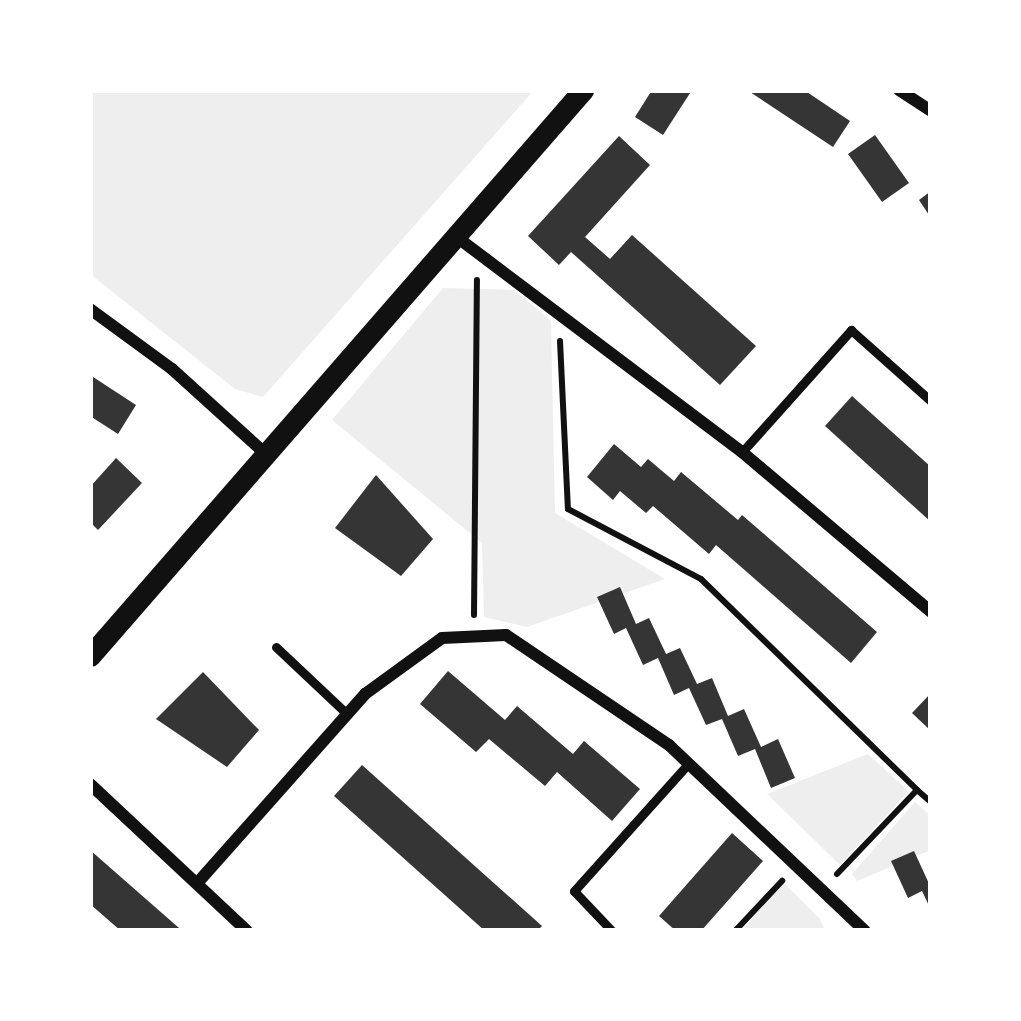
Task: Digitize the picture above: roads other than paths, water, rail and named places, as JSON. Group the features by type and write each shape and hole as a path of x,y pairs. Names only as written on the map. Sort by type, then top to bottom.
{"street":[{"path":"90,656 583,90"},
{"path":"899,90 931,111"},
{"path":"458,238 742,452 931,612"},
{"path":"90,309 172,369 267,455"},
{"path":"200,880 347,714 442,638 506,635 688,764 865,931"},
{"path":"90,784 200,880 247,931"}],"lane":[{"path":"742,452 851,330 931,401"},
{"path":"276,647 347,714"},
{"path":"612,931 574,891 688,764"}]}
